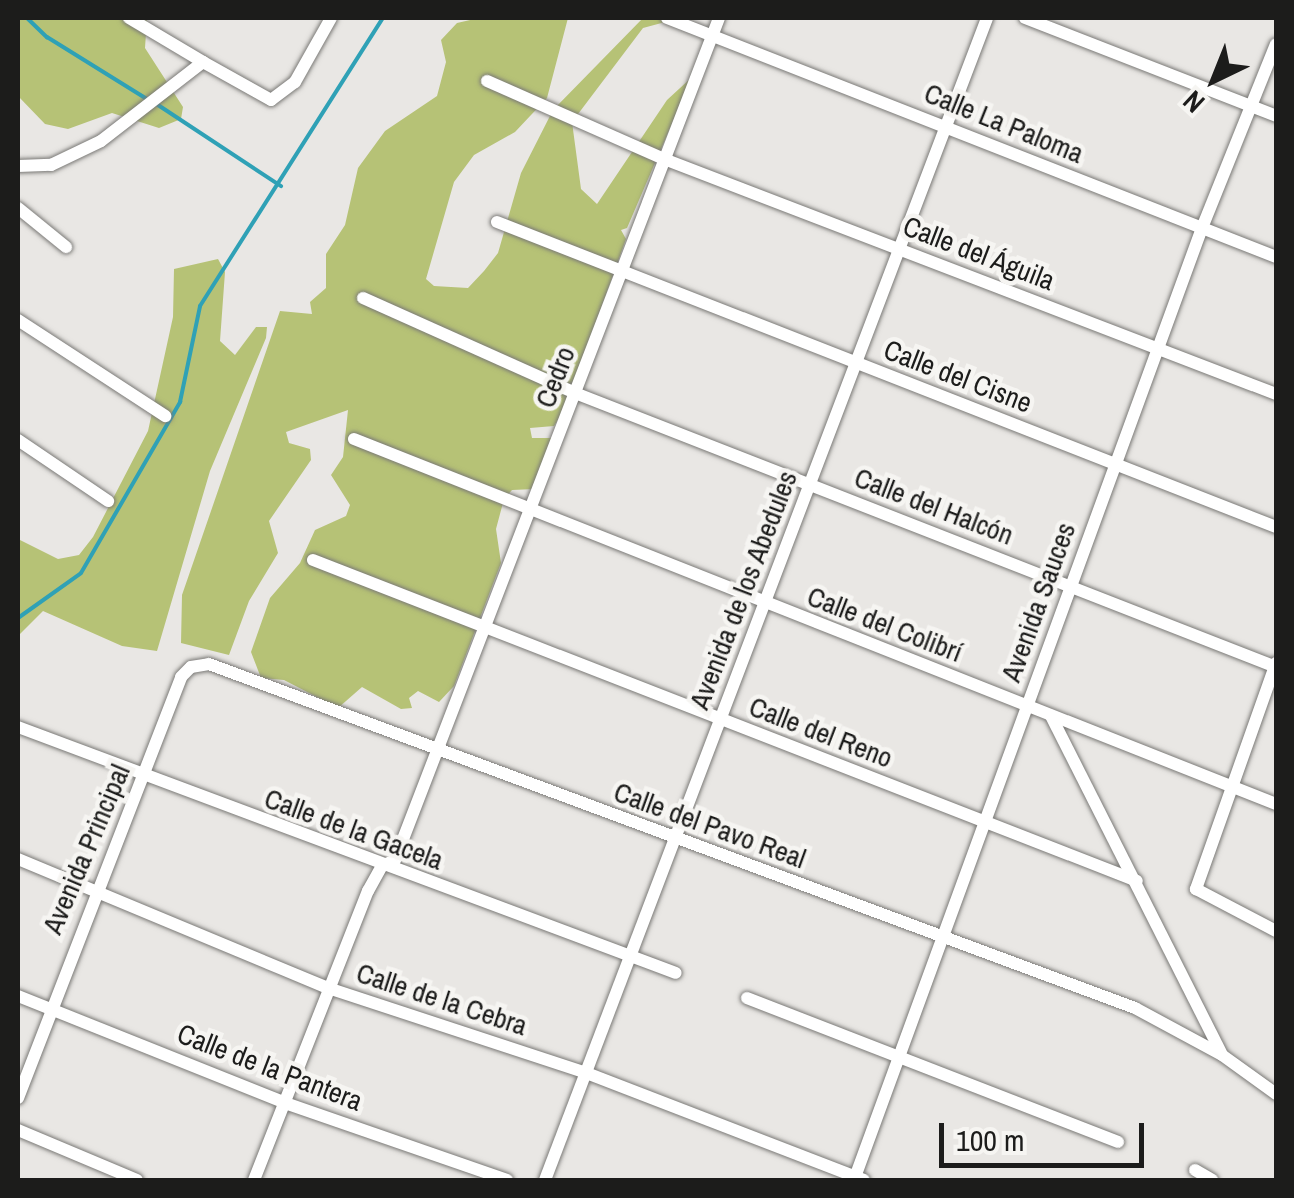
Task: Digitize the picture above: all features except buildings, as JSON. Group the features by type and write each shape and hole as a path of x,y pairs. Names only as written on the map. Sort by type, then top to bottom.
{"street":[{"path":"129,18 271,100 294,82 331,18"},
{"name":"Calle La Paloma","path":"667,18 1276,257"},
{"name":"Cedro","path":"254,1180 328,988 382,866 395,860 719,18"},
{"name":"Avenida de los Abedules","path":"544,1180 987,18"},
{"path":"1025,18 1276,116"},
{"name":"Avenida Sauces","path":"858,1179 898,1057 1070,586 1202,228 1276,44"},
{"path":"18,166 51,165 101,141 203,62"},
{"name":"Calle del Águila","path":"487,81 664,159 1276,394"},
{"path":"18,208 66,247"},
{"name":"Calle del Cisne","path":"497,222 1276,526"},
{"name":"Calle del Halcón","path":"363,298 575,394 1276,665"},
{"path":"18,320 165,416"},
{"name":"Calle del Colibrí","path":"354,439 1276,804"},
{"path":"18,440 108,502"},
{"name":"Calle del Reno","path":"314,560 1137,881"},
{"name":"Calle del Pavo Real","path":"181,678 191,667 209,664 436,753 1135,1008 1222,1055 1276,1094"},
{"path":"1276,665 1196,892 1276,932"},
{"name":"Avenida Principal","path":"18,1098 48,1008 144,778 181,678"},
{"path":"1051,716 1222,1055"},
{"name":"Calle de la Gacela","path":"18,728 676,973"},
{"name":"Calle de la Cebra","path":"18,859 328,988 584,1072 858,1179"},
{"name":"Calle de la Pantera","path":"18,996 284,1104 507,1180"},
{"path":"747,998 1118,1142"},
{"path":"18,1130 138,1180"},
{"path":"1195,1170 1212,1180"}],"green space":[{"path":"18,18 147,18 145,48 183,107 181,119 159,128 112,113 68,129 45,124 18,96"},
{"path":"479,18 568,18 547,98 515,132 474,155 454,182 426,279 434,286 468,288 484,271 498,253 521,173 553,110 643,18 680,18 643,28 572,122 581,189 597,204 667,100 692,77 627,228 621,230 626,239 565,408 554,426 530,428 532,438 553,438 535,489 512,490 504,499 496,529 501,563 454,686 439,702 418,691 409,698 412,708 401,709 362,687 338,708 284,680 261,678 251,652 270,598 300,563 315,530 346,516 350,505 331,475 343,457 348,410 286,432 289,443 310,449 311,460 269,521 278,553 249,601 229,655 181,643 182,595 280,311 312,314 310,302 326,288 326,254 345,225 358,168 385,131 437,96 446,62 441,40 457,23"},
{"path":"218,259 225,272 220,341 235,355 256,327 267,327 266,338 210,471 157,651 122,646 43,611 18,636 18,539 58,559 79,555 93,537 148,431 173,317 174,269"}],"waterway":[{"path":"27,18 47,37 147,99"},
{"path":"18,618 81,573 180,402 200,306 383,18"},
{"path":"155,103 281,186"}]}
